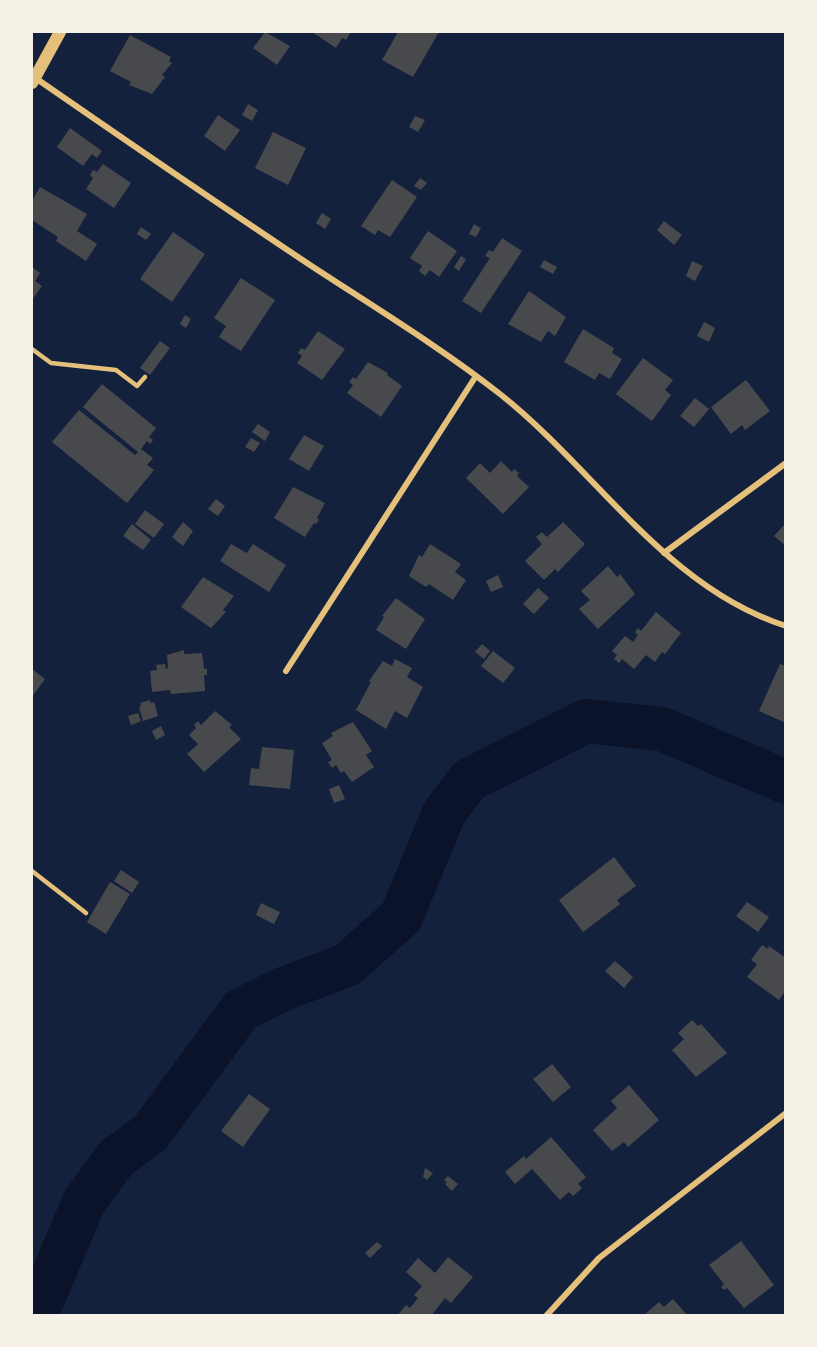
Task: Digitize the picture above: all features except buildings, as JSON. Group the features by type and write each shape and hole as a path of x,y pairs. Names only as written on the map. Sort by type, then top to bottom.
{"main road":[{"path":"33,78 60,32"}],"street":[{"path":"33,78 476,376 548,435 664,553 696,578 750,611 786,626"},
{"path":"286,671 476,376"},
{"path":"664,553 786,463"},
{"path":"546,1316 599,1258 786,1113"}],"lane":[{"path":"32,349 51,363 116,370 137,386 145,377"},
{"path":"32,871 86,912"}],"water":[{"path":"632,711 651,715 688,734 785,770 785,800 722,779 677,756 642,728"}],"waterway":[{"path":"32,1308 42,1301 84,1202 116,1158 150,1133 241,1010 283,989 347,965 401,917 444,813 469,780 586,721 662,729 786,782"}]}
